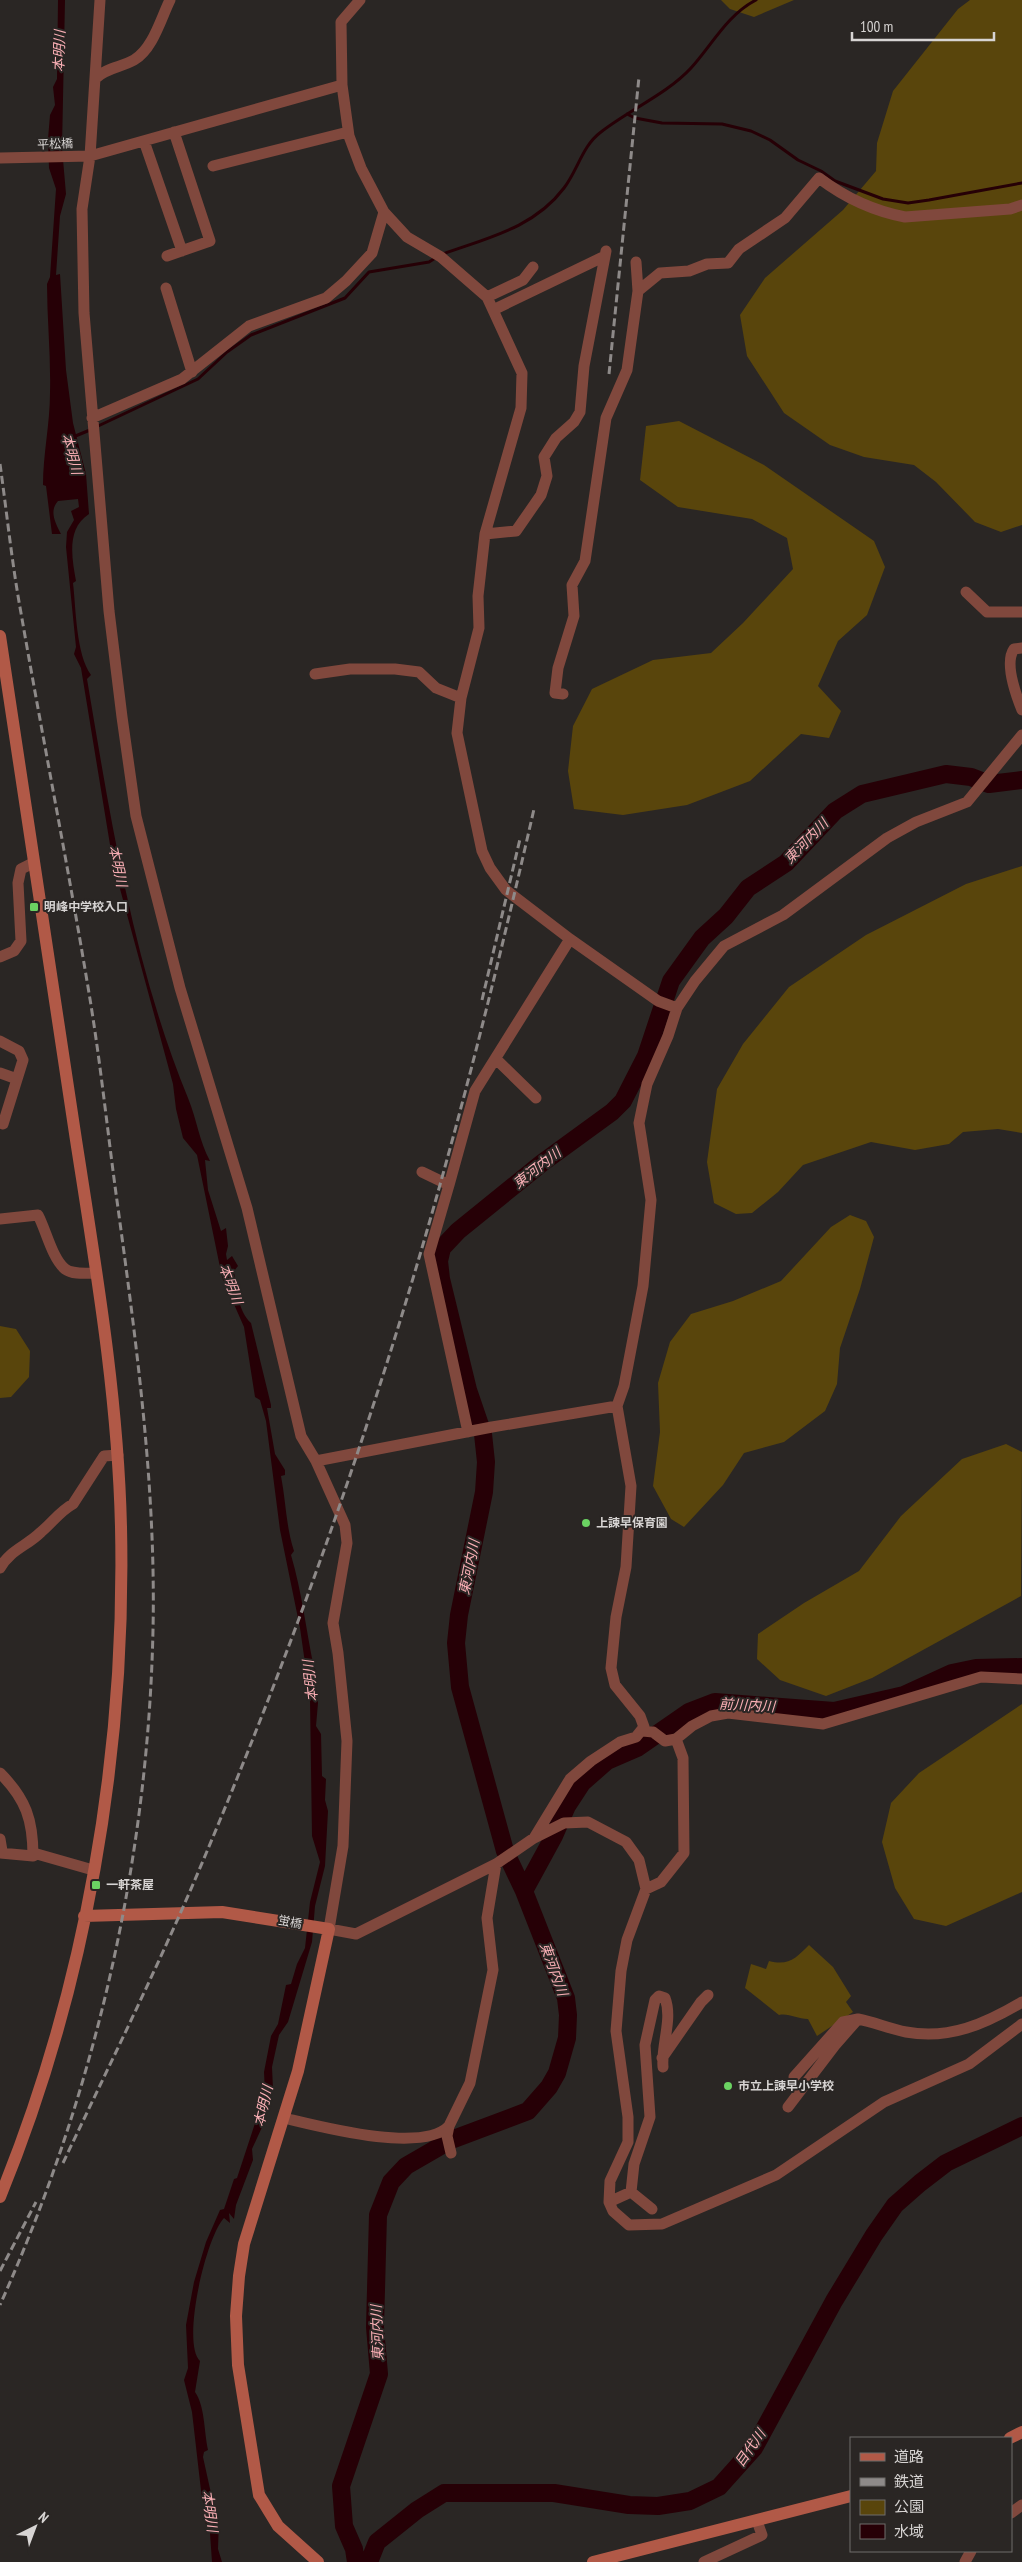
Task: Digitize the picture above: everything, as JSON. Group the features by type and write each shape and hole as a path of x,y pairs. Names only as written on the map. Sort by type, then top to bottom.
{"street":[{"path":"100,0 96,78 82,209 84,313 109,611 136,816 180,988 247,1208 302,1436 316,1461 345,1525 347,1543 333,1623 347,1741 343,1846 300,2062 244,2244 239,2276 236,2342 253,2466 259,2495 278,2526 318,2562"},
{"path":"96,78 102,73 136,59 152,40 170,0"},
{"path":"360,0 341,22 342,85 348,132 360,168 384,212 408,237 438,254 487,297 522,372 522,388 514,436 485,534 478,596 479,628 461,698 457,733 482,851 506,890 570,939 658,1001 676,1008"},
{"name":"平松橋","path":"0,158 87,157 342,85"},
{"path":"167,256 210,241 174,132"},
{"path":"213,166 348,132"},
{"path":"144,141 182,251"},
{"path":"638,291 660,274 690,271 707,264 728,264 739,249 785,218 819,178 838,192 890,214 905,217 1010,209 1022,205"},
{"path":"92,420 182,379 249,326 326,298 346,282 372,253 384,212"},
{"path":"485,534 516,531 541,496 547,476 544,457 556,438 574,422 580,412 584,366 605,253 493,310"},
{"path":"563,694 555,693 558,668 574,616 572,585 585,561 606,418 627,370 638,291 636,262"},
{"path":"487,297 523,280 533,267"},
{"path":"166,288 192,372"},
{"path":"966,592 987,612 1022,612"},
{"path":"0,636 110,1367 118,1455 121,1529 120,1635 107,1788 93,1870 60,2015 37,2096 0,2197"},
{"path":"1022,648 1014,648 1010,654 1010,665 1022,710"},
{"path":"314,674 350,669 395,669 419,672 436,688 461,698"},
{"path":"646,1889 661,1882 676,1866 684,1853 683,1758 671,1740 648,1731 644,1727 640,1716 615,1685 611,1668 616,1617 626,1567 631,1486 617,1406 624,1386 643,1286 650,1208 639,1123 647,1084 668,1036 676,1008 695,981 724,946 783,915 887,838 916,822 967,802 1022,735"},
{"path":"0,956 14,951 22,941 18,883 21,869 33,863"},
{"path":"473,1431 429,1254 475,1091 570,939"},
{"path":"0,1041 19,1051 23,1060 3,1124 0,1123"},
{"path":"496,1058 536,1098"},
{"path":"0,1073 17,1078"},
{"path":"422,1172 449,1185"},
{"path":"0,1219 38,1215 50,1245 65,1269 78,1274 96,1273"},
{"path":"316,1461 492,1427 617,1406"},
{"path":"0,1568 5,1559 19,1546 39,1534 65,1508 73,1504 104,1456 118,1455"},
{"path":"671,1740 711,1716 728,1713 823,1724 980,1677 1022,1679"},
{"path":"534,1838 570,1779 591,1761 620,1742 648,1731"},
{"path":"0,1778 20,1796 20,1810 33,1831 33,1856"},
{"path":"325,1929 356,1934 498,1862 522,1848 534,1838 564,1823 588,1822 626,1842 639,1860 646,1889 627,1940 621,1972 616,2031 628,2116 628,2142 610,2181 609,2202 614,2211 629,2225 652,2226 662,2224 748,2188 785,2170 884,2102 969,2064 1022,2024"},
{"path":"0,1839 1,1852 33,1856 37,1854 93,1870"},
{"path":"451,2153 448,2131 470,2083 493,1970 488,1918 498,1862"},
{"name":"蛍橋","path":"84,1916 222,1912 325,1929"},
{"path":"631,2192 634,2164 650,2117 645,2045 655,2000 659,1996 665,1998 668,2007 663,2063 701,2002 708,1995"},
{"path":"794,2078 843,2022 858,2020 904,2032 929,2035 954,2034 987,2022 1022,2002"},
{"path":"788,2107 836,2044 858,2020"},
{"path":"284,2118 389,2139 415,2137 448,2131"},
{"path":"609,2202 631,2192"},
{"path":"631,2192 652,2209"},
{"path":"593,2562 850,2496"},
{"path":"704,2562 762,2536 757,2521"}],"green space":[{"path":"721,0 794,0 754,17 730,9"},
{"path":"970,0 1022,0 1022,525 1001,532 975,522 936,482 914,465 864,457 830,445 784,413 747,356 740,315 765,278 843,210 876,171 877,143 893,91 958,9"},
{"path":"679,421 764,465 874,541 885,567 867,615 838,641 818,686 841,711 829,738 801,734 750,781 687,805 623,815 574,809 568,771 573,726 592,689 653,660 711,653 743,623 793,569 787,538 752,519 678,507 640,480 646,426"},
{"path":"1022,866 1022,1133 998,1129 963,1132 949,1144 915,1150 871,1142 803,1165 778,1192 752,1213 736,1214 714,1203 707,1162 717,1089 743,1044 789,987 866,935 966,884"},
{"path":"850,1215 866,1221 874,1237 860,1289 840,1348 837,1384 825,1411 784,1442 744,1453 723,1485 684,1527 671,1519 653,1486 660,1432 658,1383 670,1342 691,1314 733,1301 781,1281 831,1227"},
{"path":"0,1326 16,1329 30,1351 29,1377 11,1397 0,1398"},
{"path":"1006,1444 1022,1452 1021,1596 872,1678 826,1696 780,1680 757,1659 758,1634 804,1603 859,1571 901,1516 962,1459"},
{"path":"1022,1704 1022,1892 946,1926 914,1919 895,1888 882,1842 891,1803 919,1773"},
{"path":"809,1945 833,1967 851,1996 846,2002 853,2012 817,2036 808,2019 779,2015 745,1988 751,1964 766,1969 769,1961 787,1962 792,1960"}],"water":[{"name":"本明川","path":"58,0 65,0 62,148 66,194 60,216 56,275 60,274 66,370 73,423 86,474 89,514 77,528 72,544 76,581 73,583 77,631 82,655 91,675 87,679 105,786 138,944 152,996 191,1106 203,1146 210,1161 205,1160 208,1190 221,1231 226,1228 227,1260 232,1256 238,1266 234,1271 238,1299 243,1312 251,1323 271,1405 271,1408 267,1408 275,1454 285,1470 285,1475 281,1476 294,1551 291,1555 314,1668 317,1672 315,1683 318,1703 316,1726 321,1734 322,1776 326,1779 325,1800 328,1811 325,1866 315,1906 312,1942 288,2022 279,2035 272,2067 273,2089 263,2125 252,2149 253,2160 236,2205 234,2219 229,2213 230,2223 224,2218 210,2246 203,2267 194,2313 193,2334 195,2350 200,2361 195,2392 201,2404 204,2420 208,2450 204,2452 203,2457 216,2516 219,2520 218,2549 222,2562 212,2562 210,2533 203,2517 207,2510 202,2499 192,2412 184,2380 188,2368 186,2325 194,2282 206,2242 220,2210 224,2209 234,2179 237,2178 265,2093 264,2072 271,2036 278,2024 286,1985 291,1984 297,1964 305,1948 310,1902 320,1862 312,1836 310,1698 300,1628 280,1530 266,1421 260,1400 255,1397 244,1327 222,1277 197,1155 183,1138 176,1109 173,1084 113,863 81,668 74,654 76,647 66,547 67,532 74,520 71,511 79,507 78,499 58,501 55,505 53,513 61,534 52,534 46,486 43,485 50,393 47,284 50,277 56,189 49,168 48,139 50,115 55,105 53,87 57,79"}],"waterway":[{"path":"443,254 493,237 539,213 564,188 589,144 601,132 671,86 691,68 728,22 756,0"},
{"path":"627,114 635,118 662,123 722,124 751,131 770,140 798,160 821,171 835,181 883,199 908,203 1022,183"},
{"path":"96,427 198,379 227,352 251,335 345,298 369,272 429,262 437,257"},
{"name":"本明川","path":"73,437 90,430"},
{"name":"東河内川","path":"356,2562 354,2549 344,2526 341,2486 379,2374 375,2327 378,2215 391,2182 406,2166 451,2140 528,2111 549,2087 557,2073 567,2038 568,2015 566,1998 524,1891 505,1851 460,1687 456,1643 459,1615 484,1492 486,1462 483,1434 468,1390 441,1279 439,1261 442,1248 458,1231 542,1163 612,1112 623,1101 646,1056 671,981 702,938 726,916 748,888 786,863 835,811 862,794 946,774 971,777 989,784 1022,780"},
{"name":"前川内川","path":"524,1891 554,1836 567,1806 582,1783 607,1761 637,1748 689,1712 715,1702 834,1711 904,1695 952,1673 976,1668 1022,1667"},
{"name":"目代川","path":"369,2562 377,2542 417,2510 444,2493 554,2493 629,2505 658,2506 690,2501 719,2487 754,2448 834,2301 874,2235 895,2205 946,2163 1022,2126"}],"railway":[{"path":"609,374 639,77"},
{"path":"0,464 18,595 81,945 97,1047 144,1419 153,1577 153,1630 149,1717 140,1804 127,1890 110,1975 89,2059 63,2143 34,2225 0,2305"},
{"path":"63,2163 194,1882 266,1706 332,1529 396,1335 440,1186 480,1036 534,809"},
{"path":"482,1000 520,839"},
{"path":"0,2271 36,2202"}],"place":[{"name":"明峰中学校入口","path":"34,907"},
{"name":"上諫早保育園","path":"586,1523"},
{"name":"一軒茶屋","path":"96,1885"},
{"name":"市立上諫早小学校","path":"728,2086"}]}
